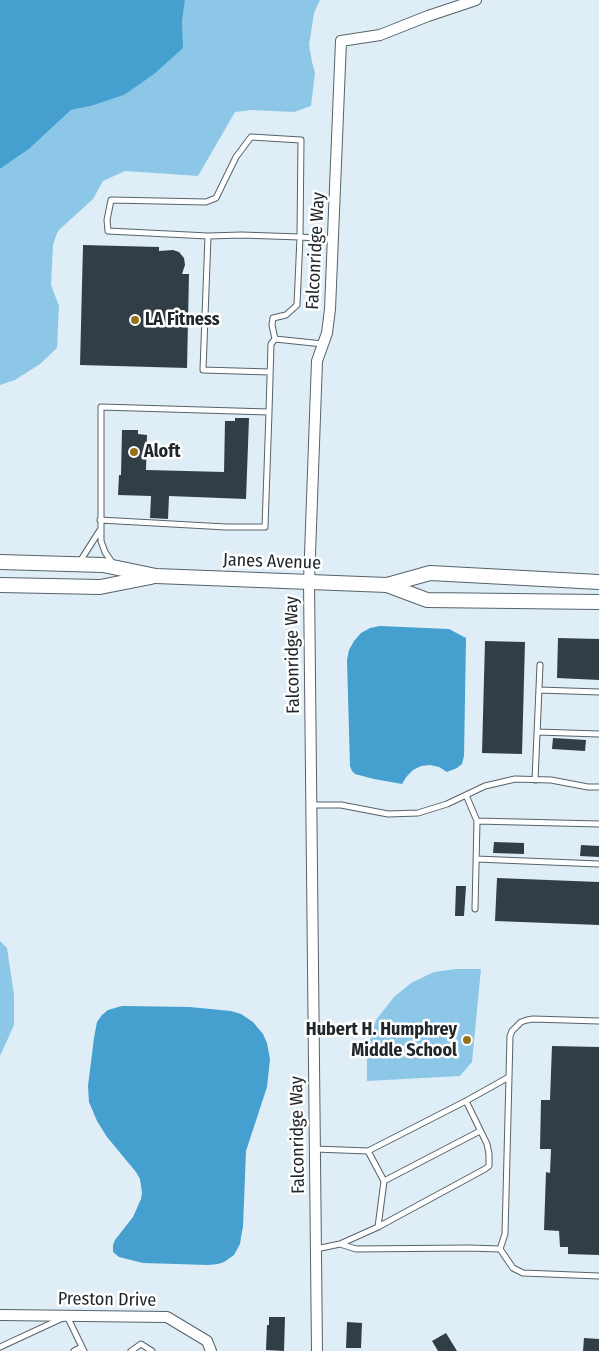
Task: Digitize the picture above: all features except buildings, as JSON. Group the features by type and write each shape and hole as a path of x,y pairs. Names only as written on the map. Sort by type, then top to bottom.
{"street":[{"name":"Falconridge Way","path":"317,1351 309,582 317,361 327,333 330,309 341,41 380,35 476,0"},
{"name":"Janes Avenue","path":"0,562 103,565 156,576 387,585 430,573 599,582"},
{"name":"Janes Avenue","path":"0,585 100,587 156,576"},
{"name":"Janes Avenue","path":"387,585 427,600 599,602"},
{"name":"Preston Drive","path":"0,1315 167,1318 209,1346"}],"lane":[{"path":"275,339 272,325 273,318 286,315 297,305 300,238 301,140 251,137 236,157 216,198 206,202 111,200 107,220 108,230 208,236 242,235 300,238 333,239"},
{"path":"208,236 203,370 270,372"},
{"path":"100,520 226,527 265,527 271,344 275,339"},
{"path":"275,339 323,344"},
{"path":"116,568 105,552 101,541 101,407 269,412"},
{"path":"78,564 100,530"},
{"path":"535,780 540,665"},
{"path":"539,690 599,692"},
{"path":"537,732 599,734"},
{"path":"311,805 341,805 388,814 418,813 448,804 485,786 515,779 551,780 599,787"},
{"path":"466,795 477,821 475,909"},
{"path":"477,821 599,824"},
{"path":"476,860 599,864"},
{"path":"500,1249 505,1234 510,1036 512,1031 521,1022 533,1019 599,1022"},
{"path":"315,1149 368,1151 509,1077"},
{"path":"316,1249 340,1244 378,1227 489,1166 487,1144 466,1101"},
{"path":"384,1181 480,1131"},
{"path":"368,1151 384,1181 378,1227"},
{"path":"340,1244 356,1249 500,1249"},
{"path":"500,1249 513,1268 523,1273 599,1276"},
{"path":"0,1347 67,1316 83,1349 74,1351"},
{"path":"131,1351 141,1344 152,1351"}],"shaded area":[{"path":"0,0 185,0 182,22 183,48 154,74 124,95 91,106 71,110 29,149 0,169"},
{"path":"185,0 320,0 314,13 309,45 315,73 311,106 294,112 252,110 235,112 198,176 125,171 103,181 93,199 59,230 53,245 51,285 59,306 57,348 40,364 15,380 0,385 0,169 29,149 71,110 91,106 124,95 182,22"},
{"path":"380,626 449,629 466,638 464,756 462,764 457,768 447,772 439,767 421,766 413,770 402,784 374,779 355,774 352,771 350,766 347,660 349,650 361,633 370,628"},
{"path":"0,941 7,948 14,995 14,1025 0,1056"},
{"path":"456,969 481,969 472,1062 460,1076 367,1081 367,1050 376,1020 394,997 411,983 434,972"},
{"path":"122,1006 190,1007 231,1011 241,1014 253,1022 263,1034 267,1043 270,1059 267,1087 246,1151 243,1227 240,1244 234,1255 224,1262 208,1265 143,1263 119,1257 113,1252 115,1240 133,1217 141,1199 140,1179 97,1121 89,1102 88,1086 97,1022 108,1010"}],"place":[{"name":"LA Fitness","path":"135,320"},
{"name":"Aloft","path":"134,452"},
{"name":"Hubert H. Humphrey Middle School","path":"467,1040"}]}
